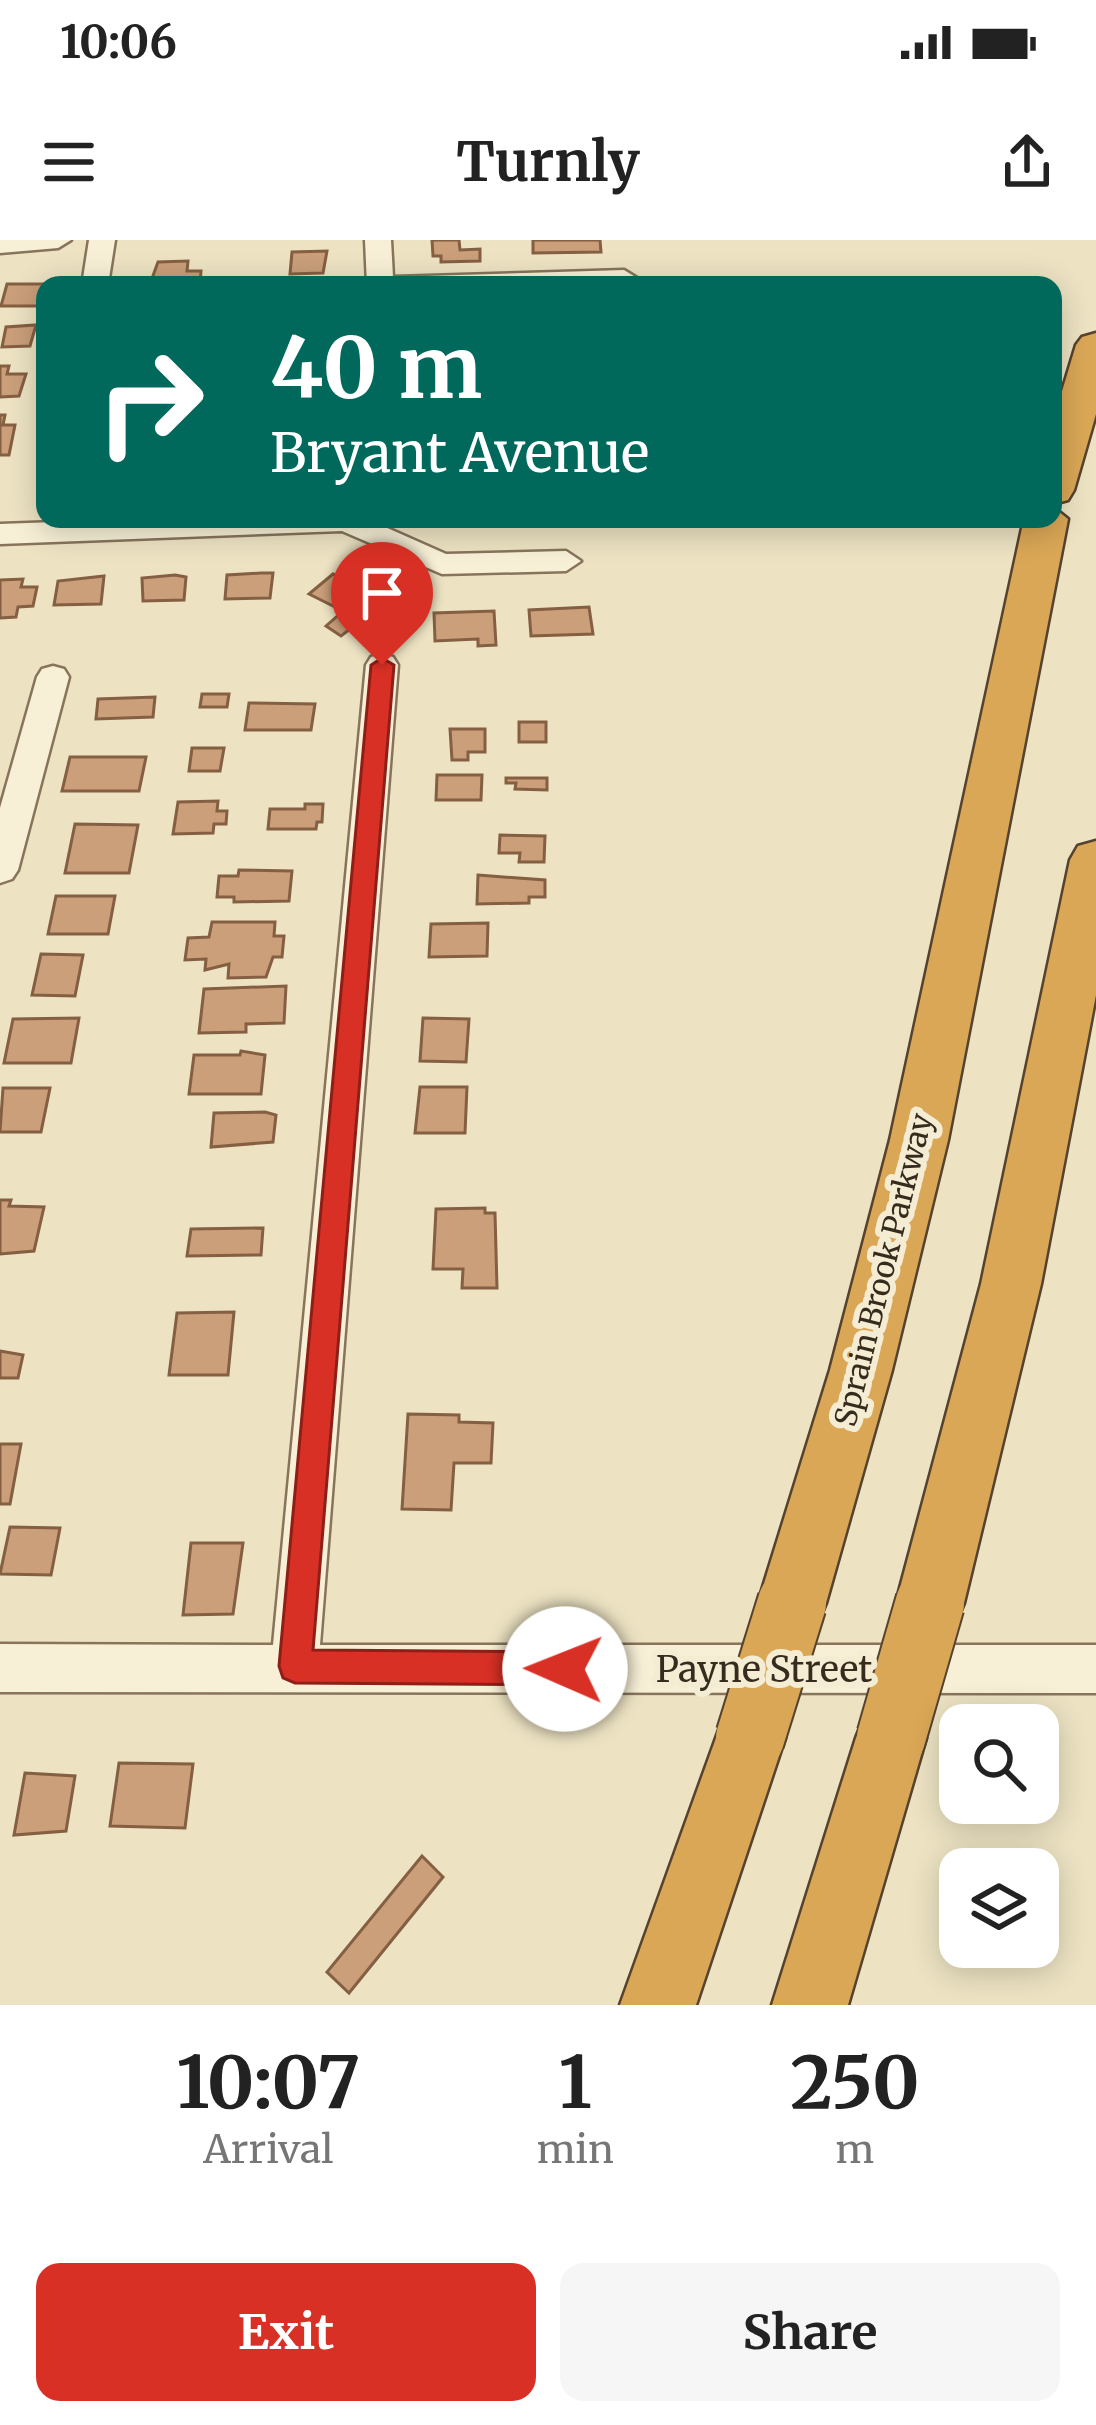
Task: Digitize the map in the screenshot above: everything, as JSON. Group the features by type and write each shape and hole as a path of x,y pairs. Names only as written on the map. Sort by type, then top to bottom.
{"highway":[{"path":"1062,460 1096,345"},
{"name":"Sprain Brook Parkway","path":"658,2005 750,1738 861,1370 929,1098 1044,528"},
{"path":"810,2005 930,1603 1011,1284 1096,860"}],"street":[{"path":"0,245 58,240"},
{"path":"96,276 102,240"},
{"path":"378,240 381,276"},
{"path":"0,534 41,528"},
{"path":"377,528 442,564 566,561"},
{"path":"295,1666 382,665"},
{"path":"0,870 53,677"},
{"name":"Payne Street","path":"0,1668 1096,1669"}],"building":[{"path":"432,240 459,240 460,250 480,249 480,261 441,262 441,256 433,256"},
{"path":"533,240 600,240 601,252 533,253"},
{"path":"327,251 323,273 290,274 292,252"},
{"path":"188,261 187,271 201,271 201,276 153,276 158,262"},
{"path":"7,284 36,284 36,306 1,306"},
{"path":"36,325 30,346 2,347 6,327"},
{"path":"0,366 9,366 7,374 26,374 19,396 0,397"},
{"path":"0,415 5,415 3,425 15,425 9,455 0,455"},
{"path":"273,573 270,598 225,599 227,575"},
{"path":"333,574 365,586 361,589 371,594 358,605 395,621 377,638 354,626 341,636 326,626 343,611 309,594"},
{"path":"104,576 101,604 54,605 58,581"},
{"path":"186,577 184,600 143,601 142,578"},
{"path":"23,579 21,587 37,587 33,606 18,607 16,617 0,618 0,580"},
{"path":"589,607 593,634 531,636 529,610"},
{"path":"494,611 496,645 478,646 478,639 435,641 434,613"},
{"path":"202,694 229,694 227,707 200,707"},
{"path":"155,697 153,717 96,719 98,699"},
{"path":"249,703 315,704 311,730 245,730"},
{"path":"519,722 546,722 546,742 519,742"},
{"path":"450,729 485,729 485,752 468,752 468,760 452,760"},
{"path":"192,748 224,748 220,771 189,771"},
{"path":"70,757 146,757 139,791 62,791"},
{"path":"437,775 482,775 481,800 436,800"},
{"path":"506,778 547,778 547,790 515,789 516,783 506,783"},
{"path":"218,801 217,811 227,811 226,824 214,824 213,833 173,834 178,802"},
{"path":"305,804 323,804 322,822 317,822 316,829 268,829 270,809 305,809"},
{"path":"75,824 138,825 129,873 65,873"},
{"path":"500,835 545,836 544,862 519,862 520,853 499,853"},
{"path":"239,870 292,871 289,901 234,902 234,897 217,897 219,876 238,876"},
{"path":"478,875 545,880 545,897 529,897 529,903 477,904"},
{"path":"56,896 115,896 108,934 48,934"},
{"path":"212,922 275,922 274,936 284,936 282,957 273,957 266,977 228,978 229,964 205,970 206,959 185,960 188,938 209,937"},
{"path":"488,923 487,956 429,957 431,924"},
{"path":"41,954 83,955 75,996 32,995"},
{"path":"286,986 284,1023 246,1024 246,1032 199,1033 204,989"},
{"path":"79,1018 71,1063 4,1063 13,1019"},
{"path":"423,1018 469,1019 466,1062 420,1061"},
{"path":"241,1051 265,1055 261,1094 189,1094 194,1055 240,1055"},
{"path":"420,1087 467,1087 465,1133 415,1133"},
{"path":"3,1088 50,1088 41,1132 0,1132"},
{"path":"214,1113 276,1115 273,1142 211,1147"},
{"path":"0,1200 11,1200 9,1206 44,1207 34,1251 0,1254"},
{"path":"485,1208 485,1213 495,1213 497,1288 462,1288 463,1269 433,1269 436,1209"},
{"path":"263,1228 261,1255 187,1256 191,1229"},
{"path":"234,1312 228,1375 169,1375 177,1313"},
{"path":"0,1351 23,1355 18,1378 0,1378"},
{"path":"408,1414 459,1415 459,1422 493,1423 491,1463 454,1463 451,1510 402,1509"},
{"path":"0,1444 21,1444 10,1504 0,1504"},
{"path":"10,1527 60,1528 51,1575 0,1574"},
{"path":"191,1543 243,1543 233,1614 183,1615"},
{"path":"119,1763 193,1764 185,1828 110,1826"},
{"path":"25,1773 75,1776 66,1831 14,1835"},
{"path":"422,1856 443,1877 349,1993 327,1972"}],"route":[{"path":"382,665 295,1666 565,1669"}]}
